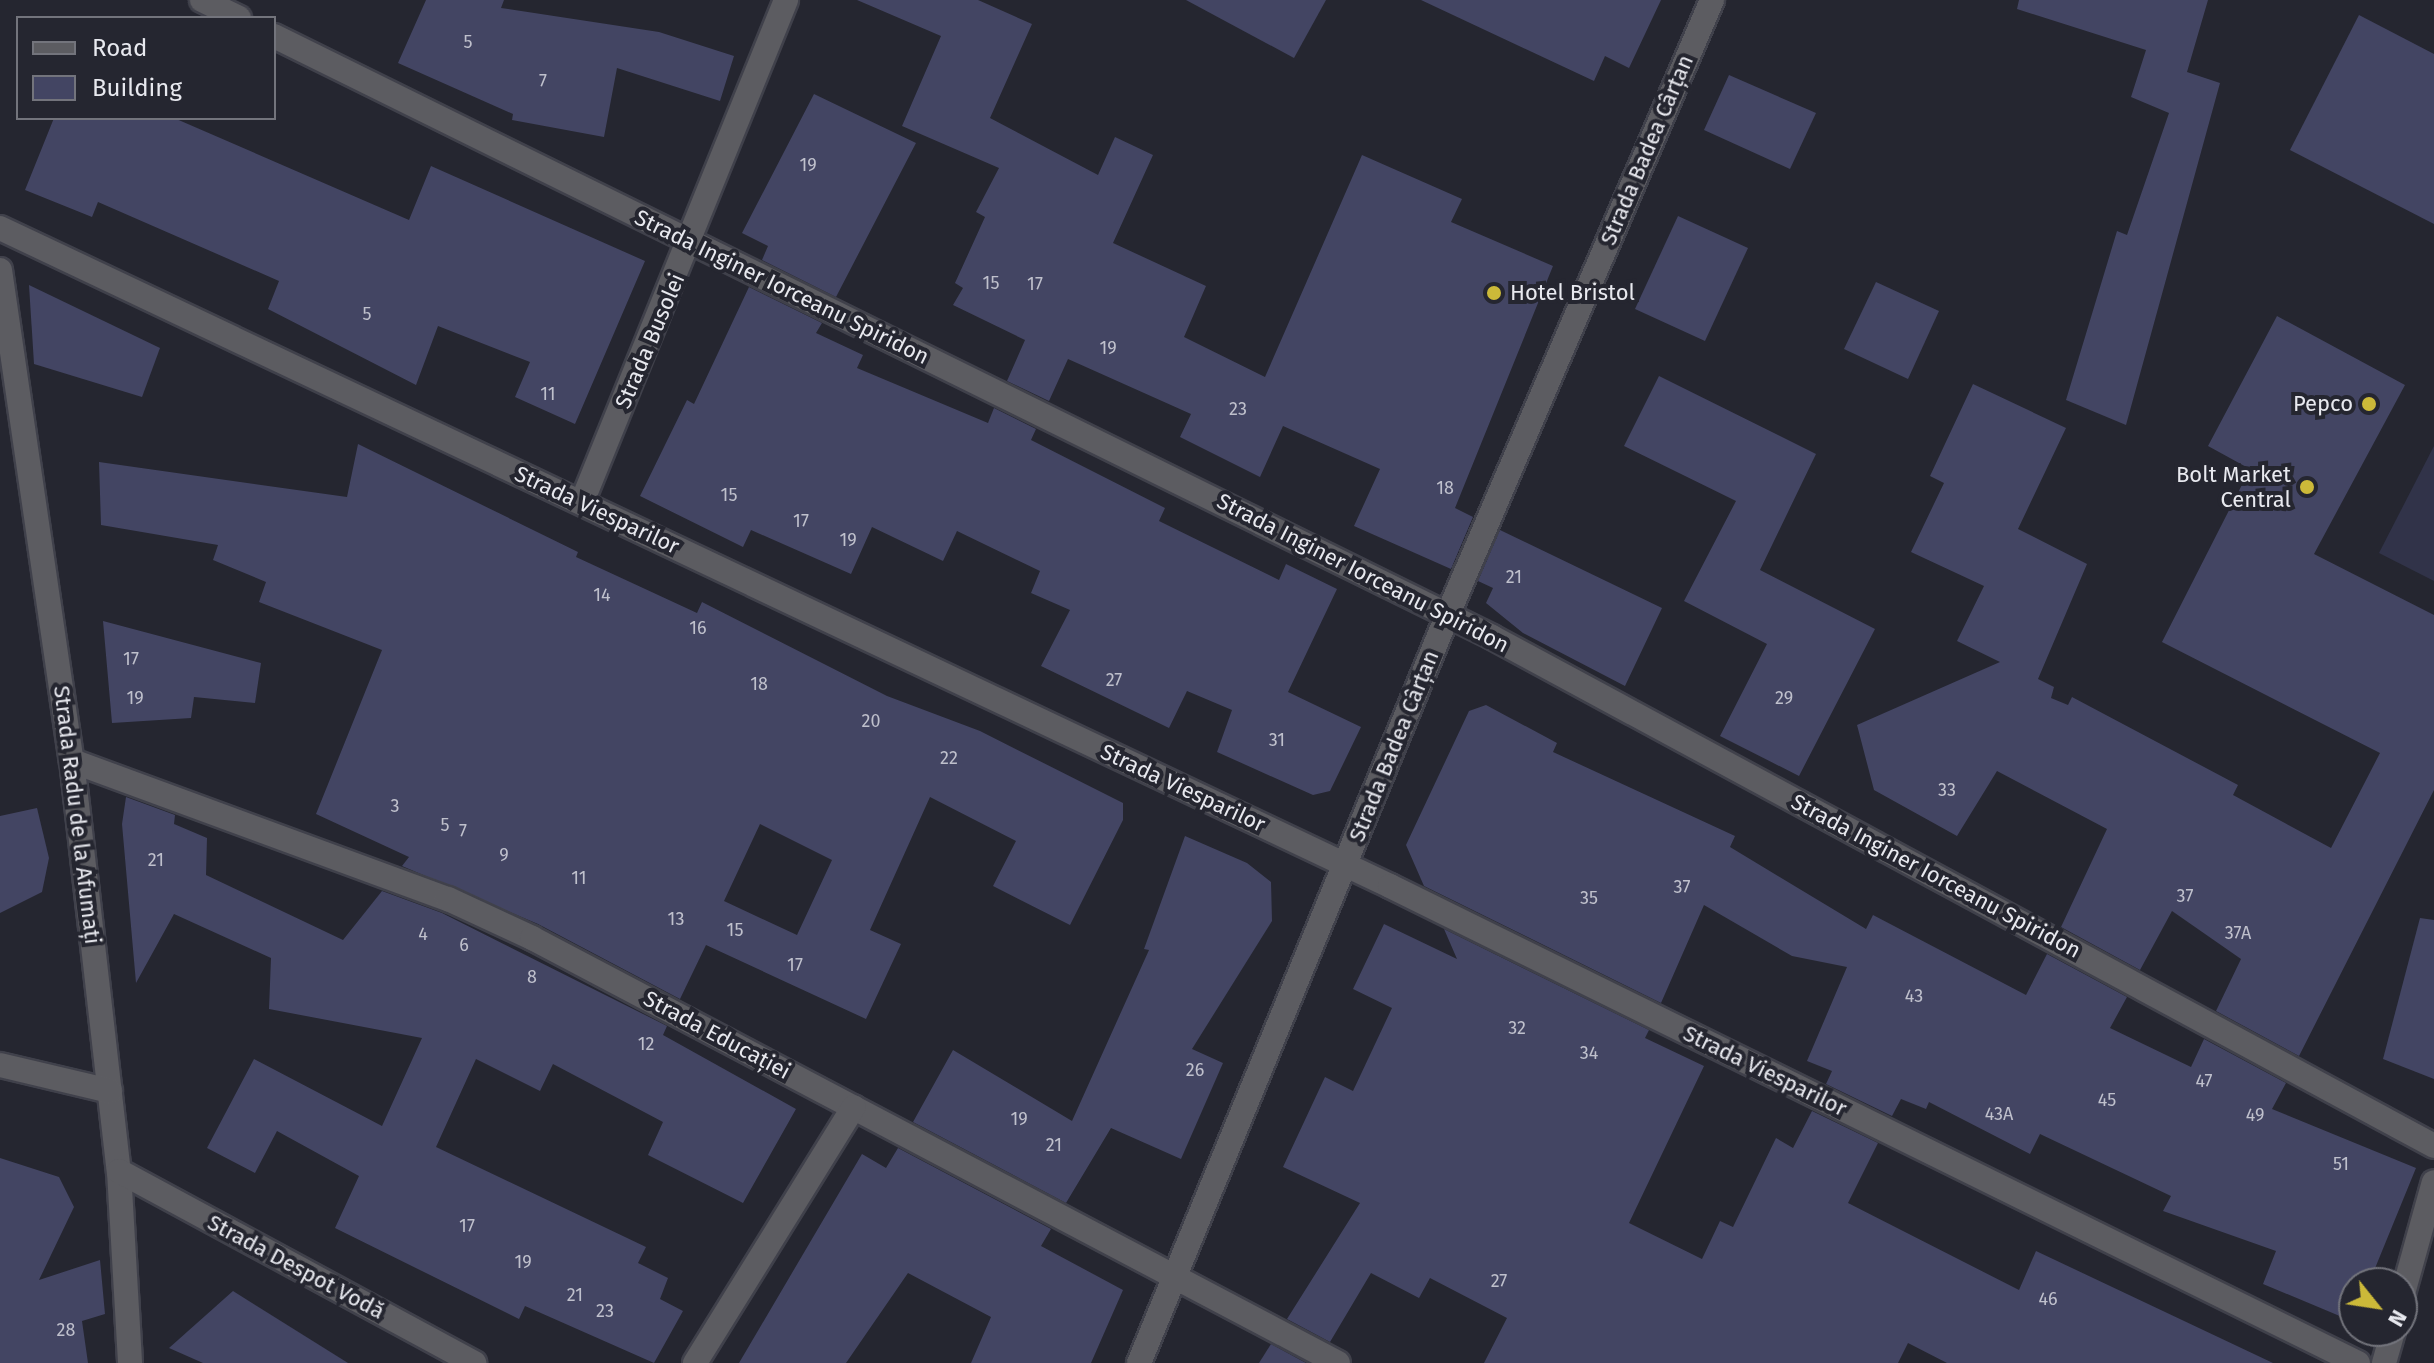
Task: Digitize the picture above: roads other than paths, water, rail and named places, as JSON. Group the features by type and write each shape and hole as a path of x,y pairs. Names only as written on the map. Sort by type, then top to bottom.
{"street":[{"path":"202,0 235,16"},
{"name":"Strada Busolei","path":"582,502 691,243 786,0"},
{"name":"Strada Badea Cârțan","path":"1139,1363 1448,614 1712,0"},
{"name":"Strada Inginer Iorceanu Spiridon","path":"276,37 1448,614 2434,1146"},
{"name":"Strada Viesparilor","path":"0,228 1345,865 2358,1363"},
{"name":"Strada Radu de la Afumați","path":"0,270 72,761 119,1171 130,1363"},
{"name":"Strada Educației","path":"72,761 448,899 854,1107 1174,1280 1338,1363"},
{"path":"0,1065 110,1091"},
{"path":"695,1363 854,1107"},
{"name":"Strada Despot Vodă","path":"119,1171 474,1363"},
{"path":"2410,1267 2434,1182"}],"place":[{"name":"Hotel Bristol","path":"1494,293"},
{"name":"Pepco","path":"2369,404"},
{"name":"Bolt Market Central","path":"2307,487"}]}
